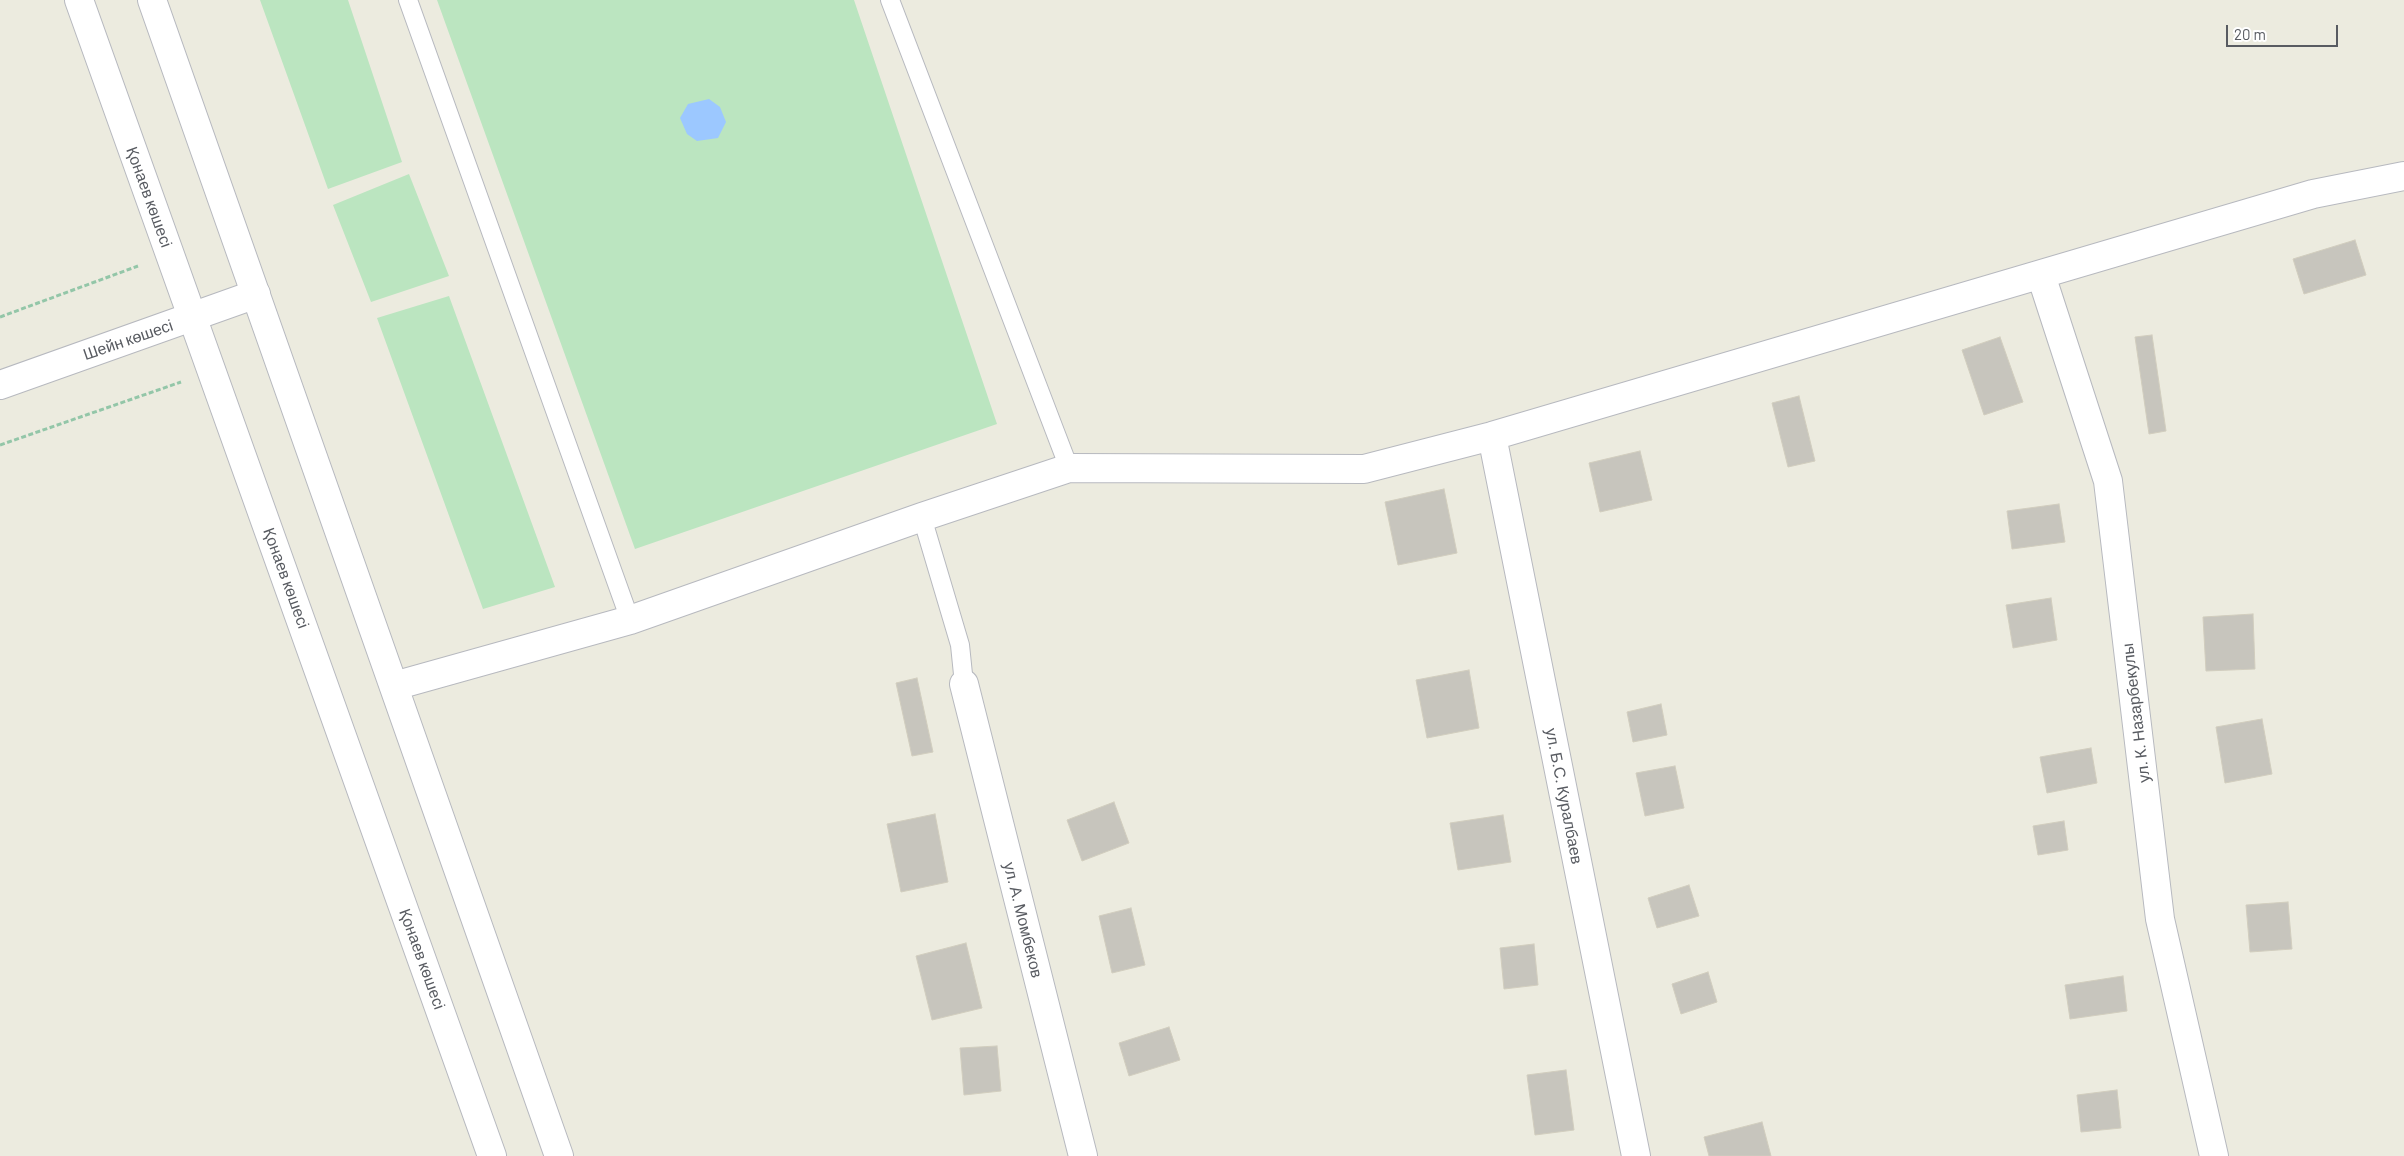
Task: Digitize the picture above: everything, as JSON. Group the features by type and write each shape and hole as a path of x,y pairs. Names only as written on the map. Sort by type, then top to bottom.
{"street":[{"name":"Қонаев көшесі","path":"79,0 492,1156"},
{"path":"152,0 559,1156"},
{"path":"394,686 630,620 922,517 1069,468 1364,469 1492,436 2313,194 2404,176"},
{"name":"ул. К. Назарбекулы","path":"2041,275 2108,481 2160,919 2214,1156"},
{"name":"Шейн көшесі","path":"0,385 256,294"},
{"name":"ул. Б.С. Куралбаев","path":"1492,436 1636,1156"},
{"name":"ул. А. Момбеков","path":"964,684 1083,1156"}],"lane":[{"path":"408,0 630,620"},
{"path":"890,0 1069,468"},
{"path":"922,517 960,645 964,684"}],"path":[{"path":"0,317 170,254"},
{"path":"0,446 212,371"}],"green space":[{"path":"260,0 348,0 402,162 328,189"},
{"path":"437,0 854,0 997,424 635,549"},
{"path":"409,174 449,276 371,302 333,205"},
{"path":"449,296 555,587 483,609 377,318"}],"water":[{"path":"709,99 720,107 726,122 718,138 697,141 687,134 680,118 688,104"}],"building":[{"path":"2355,240 2366,275 2304,294 2293,259"},
{"path":"2152,335 2166,431 2149,434 2135,337"},
{"path":"2000,337 2023,402 1984,415 1962,350"},
{"path":"1799,396 1815,461 1788,467 1772,403"},
{"path":"1640,451 1652,500 1600,512 1589,463"},
{"path":"1444,489 1457,553 1398,565 1385,502"},
{"path":"2059,504 2065,542 2012,549 2007,511"},
{"path":"2051,598 2057,640 2013,648 2006,605"},
{"path":"2253,614 2255,669 2206,671 2203,617"},
{"path":"1469,670 1479,728 1427,738 1416,680"},
{"path":"917,678 933,752 912,756 896,683"},
{"path":"1661,704 1667,735 1633,742 1627,712"},
{"path":"2262,719 2272,774 2225,783 2216,727"},
{"path":"2091,748 2097,783 2047,793 2040,757"},
{"path":"1675,766 1684,808 1645,816 1636,773"},
{"path":"1114,802 1129,843 1082,861 1067,820"},
{"path":"935,814 948,882 901,892 887,824"},
{"path":"1503,815 1511,862 1458,870 1450,823"},
{"path":"2064,821 2068,850 2038,855 2033,826"},
{"path":"1689,885 1699,916 1657,928 1648,898"},
{"path":"2288,902 2292,949 2250,952 2246,905"},
{"path":"1131,908 1145,965 1112,973 1099,916"},
{"path":"966,943 982,1008 932,1020 916,956"},
{"path":"1534,944 1538,985 1504,989 1500,948"},
{"path":"1708,972 1717,1002 1681,1014 1672,984"},
{"path":"2123,976 2127,1011 2070,1019 2065,985"},
{"path":"1169,1027 1180,1060 1129,1076 1119,1043"},
{"path":"997,1046 1001,1091 964,1095 960,1048"},
{"path":"1566,1070 1574,1130 1535,1135 1527,1075"},
{"path":"2117,1090 2121,1128 2081,1132 2077,1095"},
{"path":"1762,1122 1771,1156 1709,1156 1704,1137"}]}
